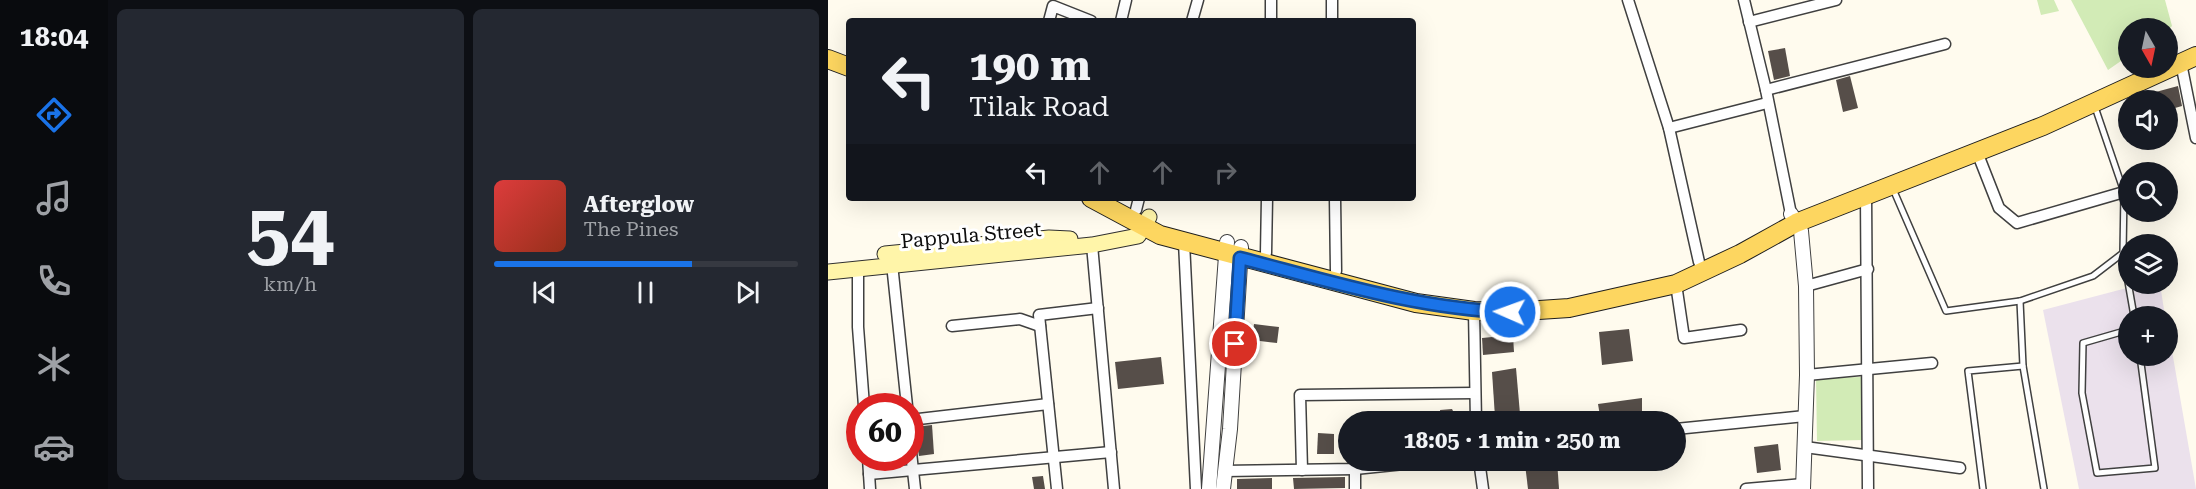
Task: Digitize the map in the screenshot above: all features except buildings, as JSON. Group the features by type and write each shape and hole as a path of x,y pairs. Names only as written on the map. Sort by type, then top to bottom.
{"main road":[{"path":"1119,201 1164,225 1233,250 1416,303 1474,311 1510,312 1569,308 1676,284 1740,254 1793,218 1891,185 2094,104 2181,58 2196,43"},
{"path":"828,48 846,54"},
{"path":"828,59 846,66"},
{"path":"1101,201 1142,213 1160,235 1185,242 1266,253 1418,292 1510,302 1568,297 1618,288 1672,274 1793,218 2038,116 2122,78"},
{"name":"Pappula Street","path":"828,272 1118,241 1138,236 1142,213"},
{"name":"Pappula Street","path":"828,262 933,248 1049,238 1118,241"}],"street":[{"path":"1122,18 1126,0"},
{"path":"1193,18 1198,0"},
{"path":"1271,0 1271,18"},
{"path":"1332,0 1332,18"},
{"path":"1628,0 1669,128 1699,262"},
{"path":"1744,0 1793,218 1800,231 1806,286 1807,375 1803,487 1746,489"},
{"path":"1786,0 1788,12"},
{"path":"1749,22 1823,1 1836,0"},
{"path":"1050,18 1054,3 1085,18"},
{"path":"1766,90 1945,44"},
{"path":"2181,58 2196,138"},
{"path":"1669,128 1767,103"},
{"path":"1977,152 1999,208 2017,223 2118,194"},
{"path":"1866,194 1868,489"},
{"path":"1266,253 1267,201"},
{"path":"1335,201 1336,271"},
{"path":"1185,242 1196,489"},
{"path":"1092,245 1114,489"},
{"path":"1223,489 1230,429 1233,250"},
{"path":"1209,489 1233,250"},
{"path":"892,264 906,393"},
{"path":"858,268 863,393"},
{"path":"1806,286 1868,269"},
{"path":"1676,284 1683,338 1741,330"},
{"path":"1057,489 1039,315 1098,308"},
{"path":"1474,311 1475,411"},
{"path":"952,326 1020,319 1040,326"},
{"path":"1807,375 1932,363"},
{"path":"1302,470 1300,396 1474,393"},
{"path":"924,418 1048,405"},
{"path":"1686,428 1805,416"},
{"path":"1805,447 1960,468"},
{"path":"924,469 1112,452"},
{"path":"1224,471 1338,469"},
{"path":"869,471 870,489"},
{"path":"869,474 902,471"},
{"path":"913,471 915,489"},
{"path":"1354,471 1355,489"},
{"path":"1481,471 1483,489"}],"lane":[{"path":"2094,104 2118,174"},
{"path":"1891,185 1946,311 2020,301 2093,276 2118,257"},
{"path":"2020,301 2023,366 2044,489"},
{"path":"2118,333 2083,343 2082,393 2097,473 2156,468 2141,366"},
{"path":"1983,489 1968,371 2023,366"}],"shaded area":[{"path":"2118,290 2118,294 2162,294 2163,306 2118,306 2118,366 2175,366 2196,489 2079,489 2043,310"}],"green space":[{"path":"2037,0 2054,0 2059,11 2041,15"},
{"path":"2071,0 2165,0 2170,18 2118,18 2118,63 2108,70"},
{"path":"1862,377 1864,440 1817,441 1816,378"}],"route":[{"path":"1235,344 1240,258 1416,303 1474,311 1510,312"}]}
